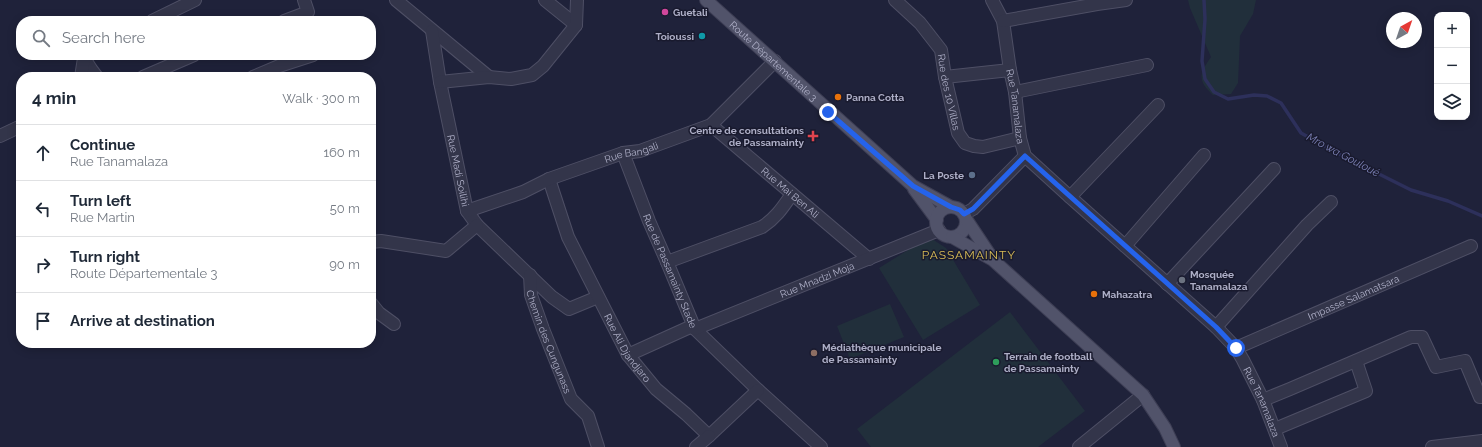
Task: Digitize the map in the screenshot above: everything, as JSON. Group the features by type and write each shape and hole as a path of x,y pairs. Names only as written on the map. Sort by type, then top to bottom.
{"main road":[{"name":"Route Départementale 3","path":"706,0 775,61 828,112 913,186 951,207"},
{"name":"Route Départementale 3","path":"913,186 938,225"},
{"path":"993,260 965,217 956,208 951,207 941,211 938,225 942,234 952,237 993,260 1143,394 1166,428 1174,447"},
{"path":"952,237 957,236 965,229 965,217"}],"street":[{"path":"162,16 195,0"},
{"path":"304,0 309,16"},
{"path":"396,0 489,77"},
{"path":"545,0 576,25"},
{"path":"440,82 489,77 511,79 532,75 543,66 576,25 577,0"},
{"name":"Rue des 10 Villas","path":"895,0 920,23 941,50 945,78 958,133 965,143 983,147 1020,138"},
{"name":"Rue Tanamalaza","path":"992,0 1002,21 1020,138 1025,156 1216,327 1236,348 1263,400 1281,447"},
{"path":"1002,21 1126,0"},
{"name":"Rue Madi Soilihi","path":"432,31 440,82 467,212 477,224 552,297 570,309 598,297"},
{"path":"83,72 87,60"},
{"path":"89,60 91,69 94,72"},
{"path":"155,72 182,60"},
{"path":"265,72 298,60"},
{"name":"Rue Bangali","path":"467,212 523,192 549,179 623,153 640,151 711,125 775,61"},
{"path":"1014,92 1147,65"},
{"path":"945,78 1010,70"},
{"path":"1070,197 1158,105"},
{"name":"Rue Mai Ben Ali","path":"711,125 869,259"},
{"path":"0,136 16,128"},
{"name":"Rue de Passamainty Stade","path":"623,153 649,221 668,262 695,329 758,390 821,447"},
{"path":"1125,246 1204,155"},
{"path":"965,217 1025,156"},
{"path":"1167,284 1274,168"},
{"name":"Rue Ali Djandjaro","path":"549,179 568,237 628,355 656,390 686,414 709,436"},
{"path":"668,262 762,227 779,214 792,194"},
{"path":"1216,327 1307,225 1331,202"},
{"path":"376,242 381,241 446,252 477,224"},
{"name":"Rue Mnadzi Moja","path":"628,355 690,327 695,329 869,259 938,225"},
{"name":"Impasse Salamatsara","path":"1236,348 1471,246"},
{"name":"Chemin des Cungunass","path":"530,275 531,295 543,329 571,399 588,416 598,447"},
{"path":"376,309 379,313 394,324"},
{"path":"1263,400 1411,337 1422,337 1436,367 1464,361 1480,398 1482,397"},
{"path":"1275,429 1366,391 1356,361"},
{"path":"696,447 758,390"},
{"path":"1085,445 1143,394"},
{"path":"1432,447 1482,441"}],"shaded area":[{"path":"1188,0 1256,0 1253,14 1240,36 1238,83 1231,94 1213,95 1202,81 1202,73 1211,57"},
{"path":"929,237 946,248 980,305 923,340 879,268"},
{"path":"890,304 904,337 850,359 837,326"},
{"name":"Terrain de football de Passamainty","path":"1010,312 1085,411 1038,447 871,447 857,429"}],"waterway":[{"name":"Mro wa Gouloué","path":"1204,0 1205,19 1202,61 1205,79 1214,92 1228,99 1254,95 1267,96 1281,103 1301,133 1411,190 1448,201 1482,216"}],"place":[{"name":"Guetali","path":"665,12"},
{"name":"Toioussi","path":"702,36"},
{"name":"Panna Cotta","path":"838,97"},
{"name":"Centre de consultations de Passamainty","path":"813,136"},
{"name":"La Poste","path":"972,175"},
{"name":"Mosquée Tanamalaza","path":"1182,280"},
{"name":"Mahazatra","path":"1094,294"},
{"name":"Médiathèque municipale de Passamainty","path":"814,353"},
{"name":"Terrain de football de Passamainty","path":"996,362"}],"district":[{"name":"PASSAMAINTY","path":"969,255"}],"route":[{"path":"828,112 913,186 951,207 960,210 964,214 973,209 1025,156 1216,327 1236,348"}]}
